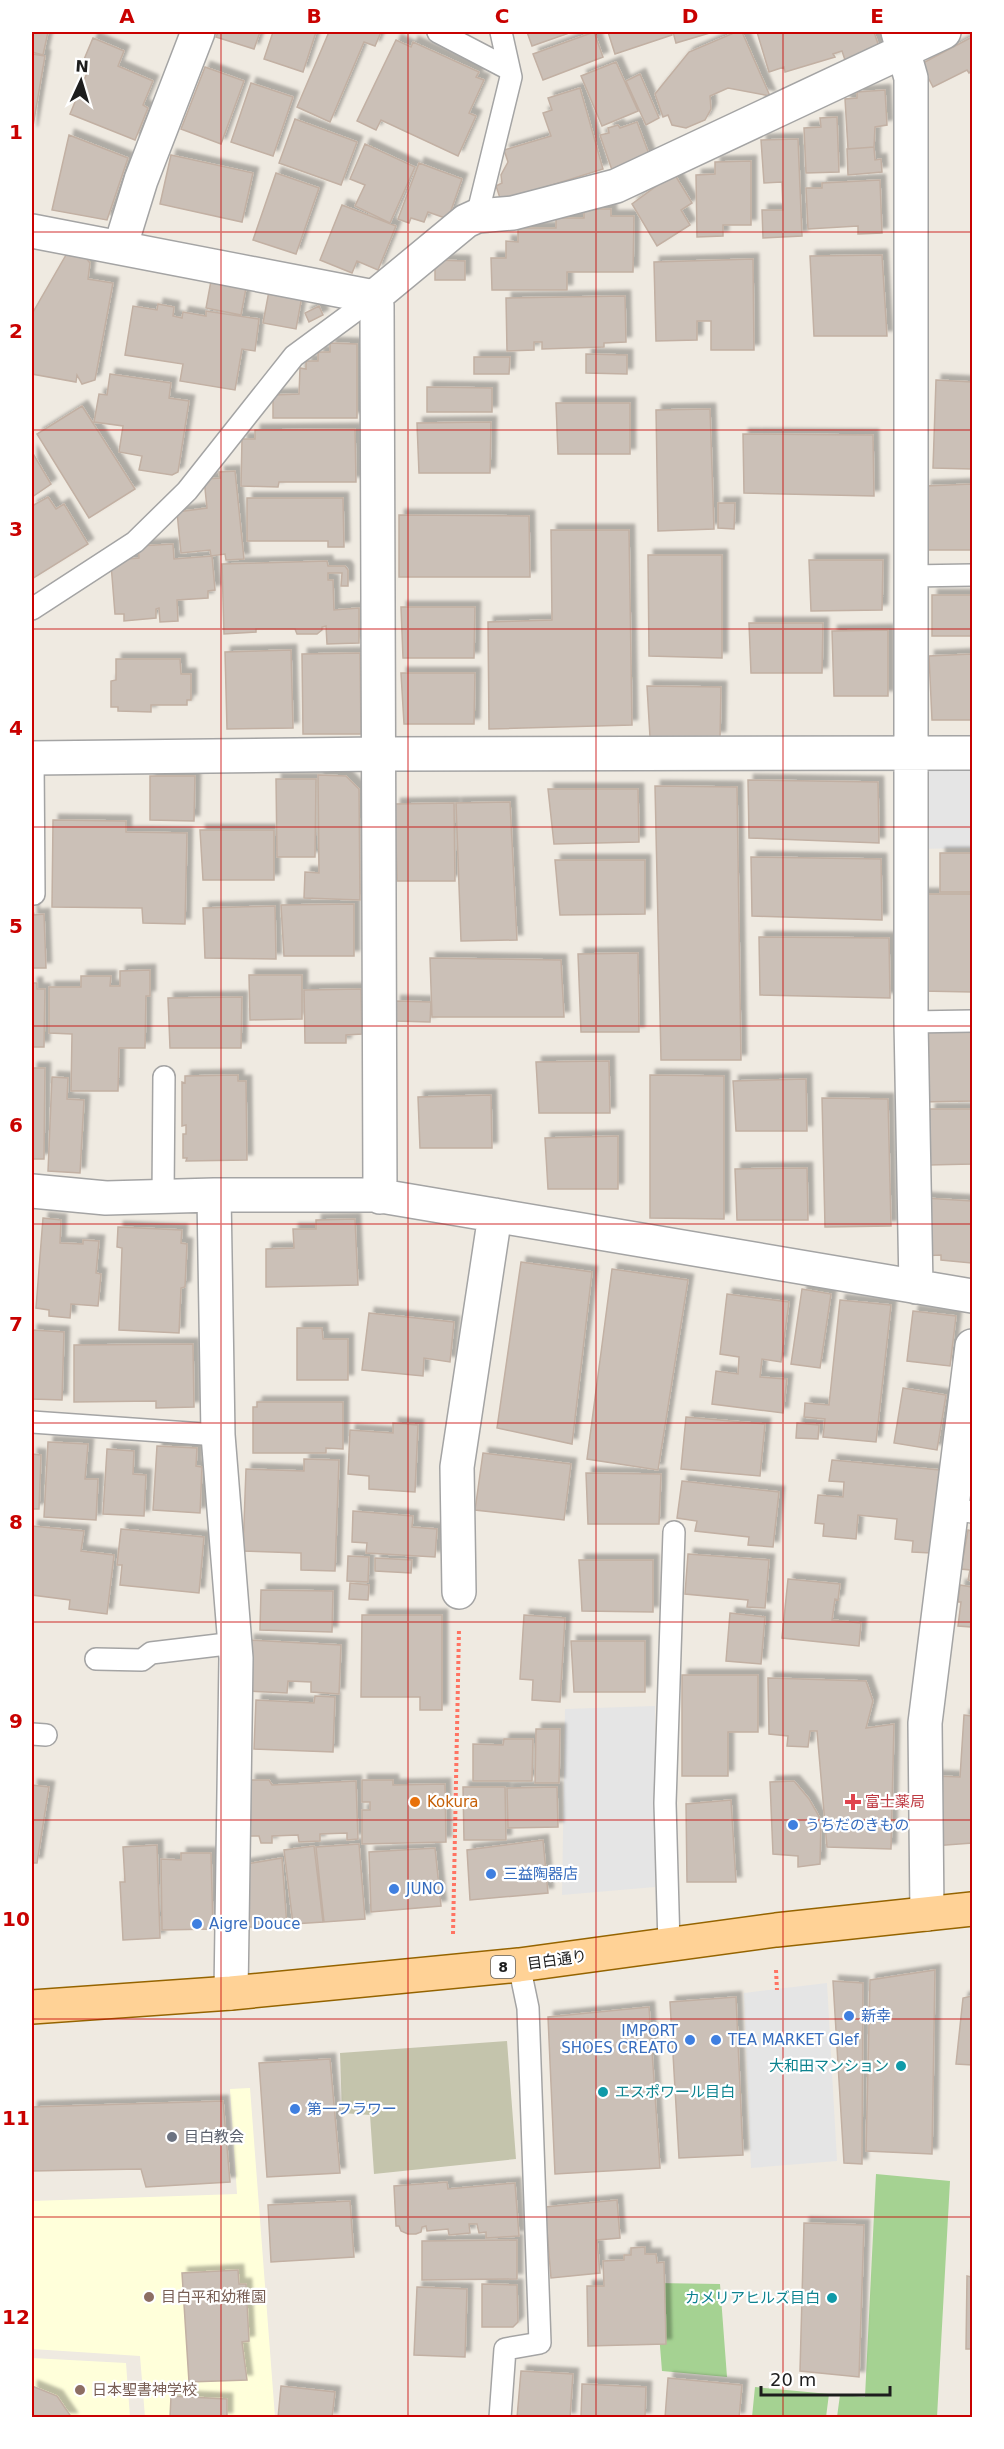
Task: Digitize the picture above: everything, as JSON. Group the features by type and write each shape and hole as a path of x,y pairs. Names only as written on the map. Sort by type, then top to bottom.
{"main road":[{"name":"目白通り","path":"32,2007 231,1993 519,1965 972,1909"}],"street":[{"path":"120,248 141,180 198,32"},
{"path":"374,297 466,221 477,216 513,213 616,186 902,41 944,32"},
{"path":"902,41 910,78 911,1022 916,1287"},
{"path":"32,231 374,297"},
{"path":"374,297 377,305 381,1197"},
{"path":"32,758 379,754 972,753"},
{"path":"32,1191 106,1198 213,1195 381,1197 972,1296"},
{"path":"213,1195 218,1435 235,1643 231,1993"},
{"path":"459,1592 457,1467 495,1215"},
{"path":"927,1914 925,1723 962,1511 972,1346"}],"lane":[{"path":"438,32 509,69"},
{"path":"477,216 511,76 501,32"},
{"path":"32,609 135,542 187,491 294,357 374,297"},
{"path":"910,576 972,575"},
{"path":"32,758 34,894"},
{"path":"911,1022 972,1021"},
{"path":"163,1197 164,1077"},
{"path":"32,1422 218,1435"},
{"path":"669,1945 665,1803 674,1532"},
{"path":"96,1659 142,1660 152,1653 235,1643"},
{"path":"500,2418 505,2349 540,2343 528,2008 519,1965"}],"path":[{"path":"452,1971 459,1592"}],"shaded area":[{"path":"972,762 972,848 915,849 914,763"},
{"path":"655,1706 655,1887 562,1895 565,1709"},
{"path":"827,1983 837,2161 751,2168 744,1993"},
{"path":"507,2041 516,2159 374,2174 370,2115 342,2113 340,2053"},
{"name":"目白平和幼稚園","path":"250,2088 275,2417 145,2417 140,2356 32,2349 32,2201 237,2194 230,2089"},
{"name":"日本聖書神学校","path":"32,2358 126,2363 130,2417 32,2417"}],"green space":[{"path":"876,2174 950,2181 937,2417 837,2417 840,2395 865,2397"},
{"path":"655,2283 720,2284 727,2377 662,2371"},
{"path":"755,2387 829,2394 826,2417 752,2417"}],"building":[{"path":"32,32 48,32 43,55 32,52"},
{"path":"218,32 260,32 254,49 216,37"},
{"path":"273,32 316,32 303,72 264,59"},
{"path":"329,32 381,32 375,46 364,42 330,122 297,107"},
{"path":"527,32 572,32 532,46"},
{"path":"594,32 603,57 543,80 533,54"},
{"path":"608,32 671,32 672,35 615,54"},
{"path":"673,32 713,32 676,43"},
{"path":"736,32 742,32 770,96 728,88 710,96 711,109 705,120 686,128 672,125 668,115 663,117 655,94 689,52"},
{"path":"757,32 874,32 880,50 845,60 842,51 833,54 835,57 785,72 784,67 769,72"},
{"path":"972,37 972,70 969,73 967,70 933,87 921,64"},
{"path":"93,38 124,51 118,66 153,81 143,105 148,108 135,140 70,114 87,73 80,69"},
{"path":"396,40 411,47 413,42 479,72 476,77 484,80 469,113 476,116 458,156 381,120 376,130 357,121"},
{"path":"32,54 45,56 32,132"},
{"path":"616,62 638,111 602,126 581,76"},
{"path":"205,67 244,81 221,144 181,129"},
{"path":"640,74 659,118 646,125 626,81"},
{"path":"251,83 293,97 273,156 231,142"},
{"path":"580,88 603,169 501,201 496,186 502,183 501,175 508,162 504,150 551,136 543,113 552,110 548,98"},
{"path":"885,90 887,125 875,127 874,147 848,149 845,99 857,98 857,92"},
{"path":"837,117 839,172 806,173 804,128 821,127 820,118"},
{"path":"295,119 357,142 341,185 279,163"},
{"path":"637,122 650,157 612,170 600,135 609,133 608,128 618,125 620,128"},
{"path":"69,135 128,158 107,220 52,210"},
{"path":"798,139 802,236 763,238 762,210 783,210 782,182 764,183 761,140"},
{"path":"365,144 415,167 390,223 355,206 365,185 350,179"},
{"path":"874,147 875,160 881,159 882,172 848,175 847,149"},
{"path":"171,155 253,173 242,222 160,204"},
{"path":"751,161 751,225 723,225 723,236 697,237 696,175 715,174 715,162"},
{"path":"419,163 462,179 448,219 428,212 424,222 411,218 409,223 398,219"},
{"path":"672,170 692,203 681,210 690,225 657,246 632,204 659,184 656,180"},
{"path":"276,173 319,188 296,254 253,240"},
{"path":"880,180 882,233 858,234 858,226 808,229 806,188 822,188 822,183"},
{"path":"342,205 396,226 378,270 357,261 352,273 320,260"},
{"path":"584,209 611,209 611,216 634,216 633,272 567,272 567,290 492,290 491,258 506,258 506,241 518,242 518,228 556,228 556,218 584,218"},
{"path":"66,255 85,257 90,263 88,279 113,283 95,380 82,384 77,375 76,382 32,374 32,314"},
{"path":"882,255 887,336 814,336 810,256"},
{"path":"753,259 754,350 711,350 711,321 697,321 697,340 656,341 654,262"},
{"path":"435,260 465,261 465,280 435,280"},
{"path":"211,281 246,288 241,315 206,308"},
{"path":"269,291 302,296 296,329 263,323"},
{"path":"625,296 626,342 604,343 604,347 542,349 542,342 534,342 534,350 507,351 506,298"},
{"path":"158,304 174,307 173,316 182,318 183,312 206,316 206,311 259,319 255,351 242,349 235,390 180,381 183,364 125,355 133,306 157,310"},
{"path":"319,306 323,315 309,322 305,313"},
{"path":"330,343 357,344 357,418 273,418 273,395 299,394 300,368 306,369 306,361 318,361 318,352 330,352"},
{"path":"586,354 627,355 627,374 586,373"},
{"path":"474,357 510,357 509,374 474,374"},
{"path":"110,374 171,383 169,398 189,401 178,472 172,475 139,470 142,456 119,452 123,426 94,422 99,394 107,395"},
{"path":"936,380 972,382 972,469 933,468"},
{"path":"427,387 492,388 492,412 427,412"},
{"path":"556,403 630,403 630,454 558,454"},
{"path":"82,406 135,489 89,518 37,434"},
{"path":"710,409 714,529 658,531 656,410"},
{"path":"491,422 490,473 419,473 417,423"},
{"path":"355,429 356,482 279,482 278,487 241,486 242,439 255,439 255,430"},
{"path":"743,434 873,435 874,496 744,493"},
{"path":"32,452 51,484 32,497"},
{"path":"235,471 244,559 226,560 225,554 211,556 210,550 181,553 177,512 207,508 204,479 220,478 219,472"},
{"path":"972,484 972,550 928,550 926,486"},
{"path":"48,497 56,509 64,504 88,544 32,579 32,506"},
{"path":"247,498 343,498 344,547 328,547 328,541 247,541"},
{"path":"718,503 735,503 734,529 718,528"},
{"path":"399,515 529,516 530,577 399,577"},
{"path":"551,530 629,530 632,725 489,729 488,622 552,620"},
{"path":"173,544 174,559 212,556 215,590 208,591 208,598 177,600 178,621 160,622 159,608 156,609 156,618 124,621 124,614 115,614 111,564 115,560 139,558 138,546"},
{"path":"648,555 722,555 722,658 649,656"},
{"path":"809,560 883,560 882,610 811,611"},
{"path":"327,561 328,566 345,566 348,570 348,586 341,586 342,573 328,573 328,580 333,580 334,610 359,608 359,643 327,644 326,626 322,627 317,634 297,634 295,629 256,629 256,632 224,634 222,564"},
{"path":"932,595 972,595 972,636 932,636"},
{"path":"401,607 475,607 474,658 403,658"},
{"path":"749,623 823,623 822,673 751,673"},
{"path":"888,630 888,696 834,696 832,631"},
{"path":"291,650 293,728 227,729 225,652"},
{"path":"360,653 361,734 303,734 302,654"},
{"path":"972,654 972,720 932,720 929,656"},
{"path":"116,659 180,659 181,674 191,674 191,700 187,700 187,705 151,705 151,712 118,711 118,707 111,707 111,681 116,680"},
{"path":"401,673 475,673 474,724 404,724"},
{"path":"647,686 721,687 720,737 650,737"},
{"path":"318,775 346,776 359,789 360,900 304,898 305,872 319,873"},
{"path":"150,776 195,776 194,821 150,820"},
{"path":"276,779 316,779 315,857 277,857"},
{"path":"748,780 878,782 879,843 749,838"},
{"path":"655,786 737,787 741,1060 661,1060"},
{"path":"548,789 638,789 639,842 554,844"},
{"path":"510,802 517,940 461,941 456,803"},
{"path":"454,803 455,881 397,881 395,804"},
{"path":"53,820 126,821 126,832 187,833 185,924 143,923 142,908 52,907"},
{"path":"200,830 274,830 274,880 203,880"},
{"path":"940,853 972,853 972,892 940,892"},
{"path":"751,857 881,859 882,920 752,916"},
{"path":"555,860 645,860 645,914 560,915"},
{"path":"919,894 972,894 972,992 921,991"},
{"path":"354,904 354,956 284,956 281,905"},
{"path":"32,905 34,915 44,914 46,968 32,968"},
{"path":"275,906 276,959 205,958 203,908"},
{"path":"759,937 889,938 890,998 760,995"},
{"path":"638,953 639,1032 581,1032 578,954"},
{"path":"430,958 561,960 564,1017 432,1017"},
{"path":"150,970 150,996 146,996 145,1048 119,1048 118,1091 71,1091 72,1034 49,1033 49,987 81,987 81,976 111,976 110,986 120,986 120,971"},
{"path":"249,975 302,975 302,1019 250,1020"},
{"path":"32,983 37,983 37,989 45,989 44,1047 32,1047"},
{"path":"361,989 362,1034 346,1035 346,1043 305,1043 304,990"},
{"path":"242,997 241,1048 170,1048 168,998"},
{"path":"395,1001 431,1002 430,1022 395,1021"},
{"path":"972,1031 972,1101 921,1102 918,1032"},
{"path":"609,1061 610,1113 539,1113 536,1062"},
{"path":"32,1068 45,1068 44,1159 32,1159"},
{"path":"238,1075 238,1081 246,1081 247,1160 186,1161 187,1158 183,1158 183,1134 186,1134 186,1125 182,1126 182,1082 185,1083 185,1076"},
{"path":"650,1075 724,1076 724,1219 650,1218"},
{"path":"52,1077 68,1078 67,1099 84,1100 80,1173 48,1171"},
{"path":"806,1079 807,1131 736,1131 733,1081"},
{"path":"491,1095 492,1148 420,1148 418,1097"},
{"path":"822,1098 888,1099 891,1226 825,1227"},
{"path":"930,1109 972,1109 972,1164 929,1165"},
{"path":"618,1136 618,1189 548,1189 545,1138"},
{"path":"807,1168 808,1220 737,1220 735,1169"},
{"path":"924,1198 972,1201 971,1263 941,1260 941,1255 920,1256"},
{"path":"43,1218 61,1220 60,1243 83,1244 83,1240 99,1241 96,1273 101,1274 98,1306 71,1304 70,1318 49,1316 49,1310 36,1308"},
{"path":"355,1219 358,1285 266,1287 266,1249 294,1248 293,1229 316,1229 316,1220"},
{"path":"118,1227 182,1230 181,1243 187,1244 185,1287 181,1288 179,1333 119,1330 122,1248 117,1247"},
{"path":"521,1262 592,1272 572,1444 497,1428"},
{"path":"612,1269 688,1280 658,1470 587,1459"},
{"path":"802,1289 831,1294 820,1368 791,1364"},
{"path":"727,1294 789,1302 781,1362 762,1359 760,1377 787,1379 783,1413 712,1404 716,1371 738,1374 739,1357 720,1354"},
{"path":"840,1300 891,1305 876,1442 823,1437 825,1419 804,1417 805,1403 829,1405"},
{"path":"913,1311 956,1316 950,1366 907,1361"},
{"path":"369,1313 454,1322 450,1362 424,1358 423,1376 362,1370"},
{"path":"297,1328 322,1328 323,1339 348,1339 348,1380 297,1380"},
{"path":"32,1330 64,1332 62,1400 32,1399"},
{"path":"193,1344 194,1407 156,1408 156,1401 74,1402 74,1345"},
{"path":"903,1388 946,1395 937,1450 894,1443"},
{"path":"257,1402 343,1402 343,1449 326,1448 326,1453 253,1453 253,1407 257,1407"},
{"path":"686,1417 765,1424 760,1476 681,1469"},
{"path":"393,1423 418,1425 415,1492 369,1489 369,1476 348,1474 350,1430 393,1433"},
{"path":"797,1423 819,1425 818,1439 796,1438"},
{"path":"48,1442 88,1444 85,1479 98,1479 96,1520 44,1517"},
{"path":"157,1446 197,1448 196,1466 202,1467 200,1513 153,1510"},
{"path":"107,1449 134,1451 133,1474 146,1475 144,1516 103,1514"},
{"path":"483,1453 571,1464 564,1520 475,1510"},
{"path":"32,1454 41,1455 39,1509 32,1509"},
{"path":"304,1459 339,1460 335,1571 301,1570 301,1553 243,1551 246,1469 304,1471"},
{"path":"832,1460 940,1470 931,1553 912,1552 913,1541 895,1539 897,1519 858,1515 856,1539 823,1536 824,1524 815,1523 818,1495 843,1497 844,1482 829,1481"},
{"path":"586,1473 661,1474 659,1524 588,1524"},
{"path":"682,1481 779,1492 773,1547 748,1545 749,1537 695,1531 697,1521 677,1518"},
{"path":"353,1511 413,1516 412,1527 437,1529 435,1557 366,1553 367,1543 352,1542"},
{"path":"32,1526 84,1531 81,1551 114,1555 107,1614 69,1609 70,1600 32,1595"},
{"path":"121,1529 204,1537 199,1593 120,1585 122,1565 117,1565"},
{"path":"968,1530 972,1531 972,1581 968,1580 970,1570 961,1569"},
{"path":"688,1554 769,1560 765,1608 747,1607 748,1600 685,1594"},
{"path":"348,1556 369,1557 368,1582 347,1581"},
{"path":"375,1558 412,1560 411,1573 375,1571"},
{"path":"579,1560 653,1560 653,1612 582,1611"},
{"path":"788,1579 840,1584 832,1620 861,1623 859,1646 782,1638"},
{"path":"350,1583 369,1585 368,1600 349,1599"},
{"path":"960,1585 972,1587 972,1633 971,1627 958,1626 961,1602 958,1602"},
{"path":"261,1590 333,1591 332,1632 260,1630"},
{"path":"730,1613 765,1617 761,1664 726,1661"},
{"path":"362,1615 442,1615 442,1710 420,1710 420,1697 361,1697"},
{"path":"524,1615 565,1618 560,1702 532,1700 533,1680 520,1679"},
{"path":"249,1640 341,1645 339,1694 311,1692 311,1682 288,1681 287,1693 246,1691"},
{"path":"571,1641 645,1641 645,1692 574,1692"},
{"path":"682,1675 758,1675 758,1732 728,1732 728,1776 682,1776"},
{"path":"768,1678 866,1681 873,1701 866,1728 894,1724 891,1849 827,1847 817,1731 810,1731 808,1747 787,1746 788,1736 769,1734"},
{"path":"315,1696 335,1697 333,1752 254,1749 256,1700 314,1703"},
{"path":"964,1715 972,1716 972,1843 933,1846 936,1776 960,1777"},
{"path":"536,1729 560,1729 559,1783 535,1783"},
{"path":"504,1739 533,1739 532,1781 473,1781 473,1744 503,1745"},
{"path":"250,1780 269,1780 272,1785 356,1781 358,1839 347,1840 347,1833 320,1834 320,1841 299,1842 298,1835 272,1836 272,1843 261,1843 259,1836 249,1836"},
{"path":"362,1780 393,1780 393,1785 445,1784 446,1842 362,1844 362,1810 370,1810 370,1802 362,1802"},
{"path":"794,1781 809,1799 821,1820 820,1864 798,1867 798,1856 773,1854 770,1782"},
{"path":"32,1785 49,1787 37,1863 32,1863"},
{"path":"463,1787 505,1787 506,1840 464,1840"},
{"path":"557,1787 558,1827 508,1828 507,1788"},
{"path":"731,1800 736,1882 687,1882 686,1804"},
{"path":"543,1840 548,1893 470,1900 467,1850"},
{"path":"359,1844 365,1919 324,1922 316,1847"},
{"path":"157,1845 160,1938 123,1940 120,1882 125,1882 123,1847"},
{"path":"314,1846 323,1922 293,1924 284,1850"},
{"path":"435,1848 441,1906 371,1912 369,1852"},
{"path":"181,1853 211,1853 213,1929 162,1930 161,1859 181,1860"},
{"path":"282,1858 287,1927 245,1927 241,1865"},
{"name":"大和田マンション","path":"935,1970 932,2154 866,2151 870,1980"},
{"path":"833,1981 863,1983 862,2164 844,2163"},
{"path":"972,1996 972,2065 956,2064 963,1998"},
{"path":"736,1997 743,2155 679,2158 670,2002"},
{"name":"エスポワール目白","path":"649,2007 660,2168 555,2174 548,2017"},
{"path":"330,2059 340,2173 267,2177 259,2063"},
{"path":"223,2101 230,2182 146,2187 141,2169 32,2171 32,2107"},
{"path":"447,2182 448,2189 515,2183 519,2236 486,2238 486,2232 479,2233 477,2224 469,2224 470,2233 449,2235 448,2229 427,2231 426,2226 422,2227 421,2232 408,2234 396,2226 394,2186"},
{"path":"617,2200 620,2238 597,2240 600,2273 551,2278 545,2207"},
{"path":"350,2201 354,2257 271,2262 268,2205"},
{"name":"カメリアヒルズ目白","path":"804,2223 864,2225 859,2377 800,2371"},
{"path":"517,2240 517,2279 422,2280 422,2241"},
{"path":"645,2247 645,2254 656,2254 657,2263 664,2262 666,2344 588,2346 587,2286 604,2286 603,2261 624,2260 624,2255 631,2255 631,2248"},
{"path":"238,2270 239,2284 246,2284 249,2341 242,2342 247,2380 189,2382 182,2273"},
{"path":"967,2276 972,2277 972,2349 966,2349"},
{"path":"482,2284 517,2285 518,2322 513,2327 482,2327"},
{"path":"417,2287 467,2289 465,2357 414,2355"},
{"path":"521,2371 573,2374 570,2418 517,2418"},
{"path":"668,2378 742,2385 739,2418 665,2418"},
{"path":"582,2384 646,2387 645,2418 581,2418"},
{"path":"32,2386 57,2396 72,2418 32,2418"},
{"path":"281,2386 335,2392 332,2418 278,2418"},
{"path":"171,2396 227,2399 227,2418 170,2418"}],"place":[{"name":"Kokura","path":"415,1802"},
{"name":"富士薬局","path":"853,1802"},
{"name":"うちだのきもの","path":"793,1825"},
{"name":"三益陶器店","path":"491,1874"},
{"name":"JUNO","path":"394,1889"},
{"name":"Aigre Douce","path":"197,1924"},
{"name":"新幸","path":"849,2016"},
{"name":"IMPORT SHOES CREATO","path":"690,2040"},
{"name":"TEA MARKET Glef","path":"716,2040"},
{"name":"大和田マンション","path":"901,2066"},
{"name":"エスポワール目白","path":"603,2092"},
{"name":"第一フラワー","path":"295,2109"},
{"name":"目白教会","path":"172,2137"},
{"name":"目白平和幼稚園","path":"149,2297"},
{"name":"カメリアヒルズ目白","path":"832,2298"},
{"name":"日本聖書神学校","path":"80,2390"}]}
